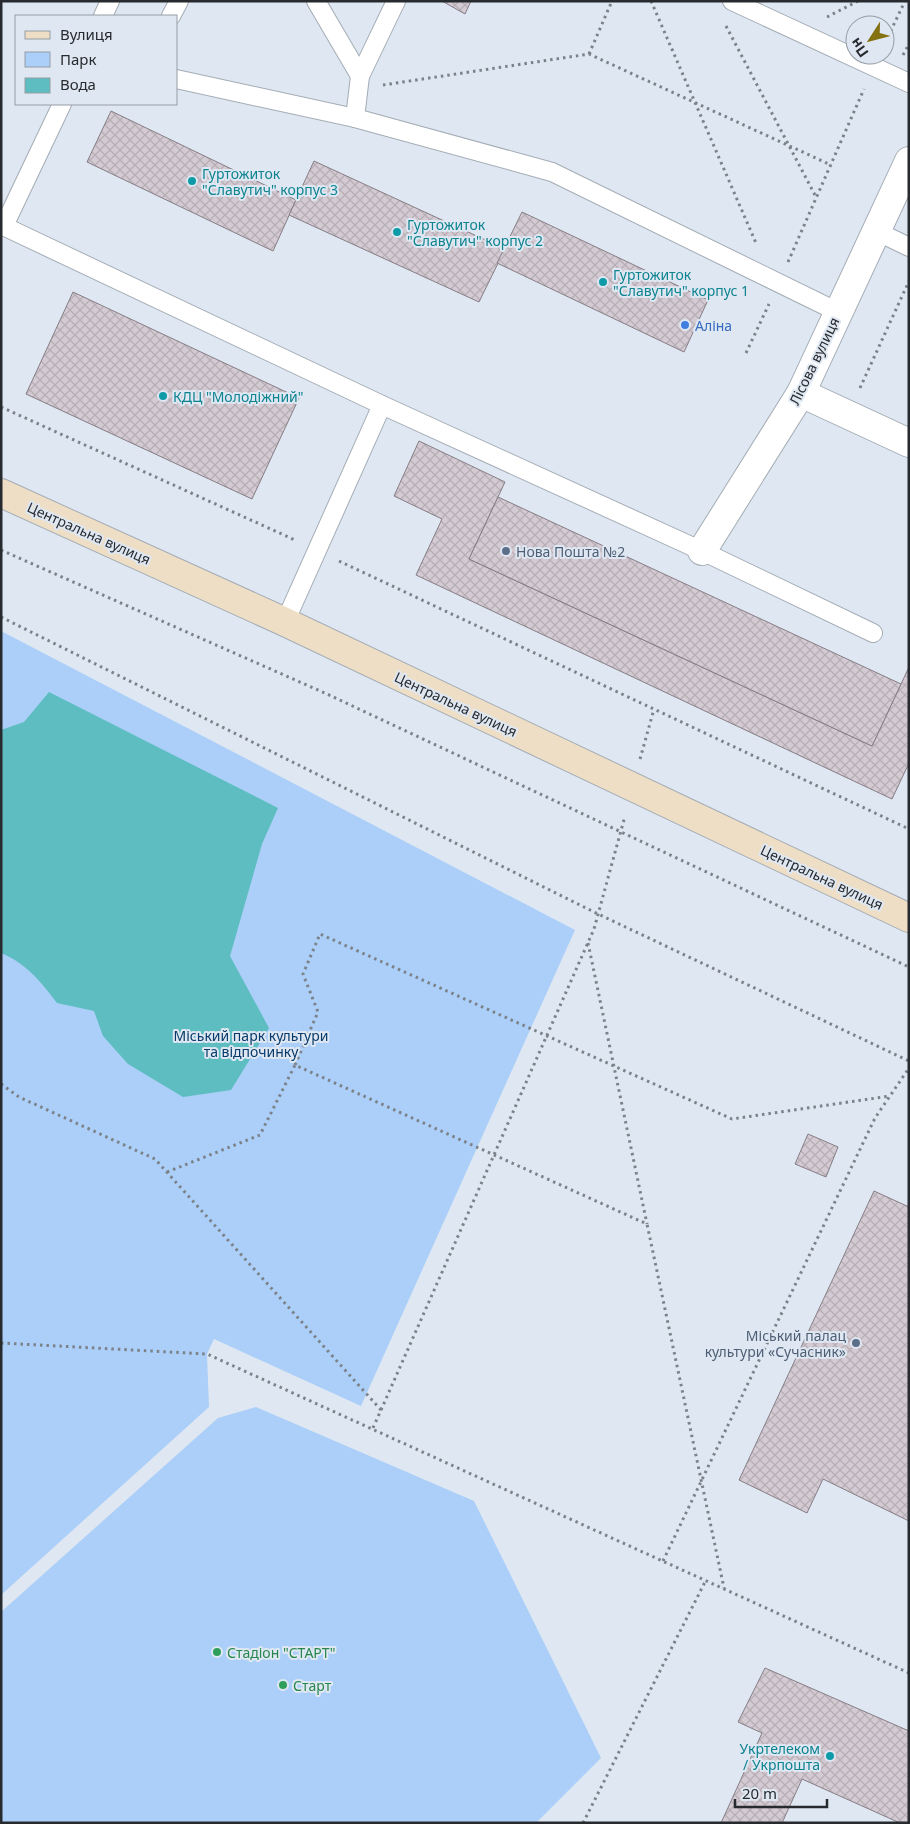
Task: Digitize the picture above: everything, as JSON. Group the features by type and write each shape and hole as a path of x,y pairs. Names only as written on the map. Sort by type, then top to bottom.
{"street":[{"name":"Лісова вулиця","path":"702,552 801,393 909,161"},
{"path":"801,393 909,443"},
{"name":"Центральна вулиця","path":"1,493 285,622 909,918"}],"lane":[{"path":"103,15 110,1"},
{"path":"172,15 179,1"},
{"path":"316,1 359,83"},
{"path":"355,118 359,83 396,1"},
{"path":"732,1 909,83"},
{"path":"178,79 355,118 552,172 838,312"},
{"path":"62,105 2,226 872,633"},
{"path":"876,231 909,247"},
{"path":"285,622 382,405"}],"path":[{"path":"589,54 612,1"},
{"path":"651,1 695,105 775,282"},
{"path":"895,22 905,1"},
{"path":"722,18 816,198"},
{"path":"359,83 589,54 695,105 831,165"},
{"path":"746,353 775,282 816,198 874,67"},
{"path":"848,414 909,282"},
{"path":"1,407 317,550 909,829"},
{"path":"1,550 327,694 909,967"},
{"path":"1,617 598,914 909,1061"},
{"path":"372,1430 588,942 598,914 654,709"},
{"path":"167,1172 260,1135 295,1065 318,1012 303,974 320,934 732,1119 890,1096"},
{"path":"588,942 724,1589"},
{"path":"295,1065 647,1224"},
{"path":"663,1561 875,1118 909,1068"},
{"path":"1,1084 19,1097 155,1159 381,1410"},
{"path":"1,1343 207,1354 909,1673"},
{"path":"583,1823 706,1580"}],"green space":[{"name":"Міський парк культури та відпочинку","path":"1,631 575,930 361,1406 214,1339 207,1354 209,1407 1,1595"},
{"name":"Старт","path":"256,1407 474,1501 601,1758 536,1823 1,1823 1,1612 218,1418"}],"water":[{"path":"49,692 278,808 262,844 230,956 269,1028 231,1090 183,1097 128,1064 103,1036 94,1011 57,1003 26,968 1,953 1,730 24,722"}],"building":[{"path":"442,1 471,1 465,14"},
{"name":"Гуртожиток \"Славутич\" корпус 3","path":"111,111 296,200 273,251 87,162"},
{"name":"Гуртожиток \"Славутич\" корпус 2","path":"314,161 505,249 479,302 289,215"},
{"name":"Гуртожиток \"Славутич\" корпус 1","path":"522,212 708,300 684,352 497,263"},
{"name":"КДЦ \"Молодіжний\"","path":"73,292 299,398 252,499 26,394"},
{"path":"419,441 505,482 469,559 872,746 909,667 909,763 892,799 416,575 442,519 394,496"},
{"path":"498,497 901,684 872,746 469,559"},
{"path":"808,1134 838,1147 826,1177 795,1164"},
{"name":"Міський палац культури «Сучасник»","path":"874,1191 909,1207 909,1521 823,1479 807,1513 739,1480"},
{"name":"Укртелеком / Укрпошта","path":"765,1668 909,1731 909,1823 900,1823 802,1779 782,1823 721,1823 762,1733 738,1722"}],"place":[{"name":"Гуртожиток \"Славутич\" корпус 3","path":"192,181"},
{"name":"Гуртожиток \"Славутич\" корпус 2","path":"397,232"},
{"name":"Гуртожиток \"Славутич\" корпус 1","path":"603,282"},
{"name":"Аліна","path":"685,325"},
{"name":"КДЦ \"Молодіжний\"","path":"163,396"},
{"name":"Нова Пошта №2","path":"506,551"},
{"name":"Міський палац культури «Сучасник»","path":"856,1343"},
{"name":"Стадіон \"СТАРТ\"","path":"217,1652"},
{"name":"Старт","path":"283,1685"},
{"name":"Укртелеком / Укрпошта","path":"830,1756"}]}
